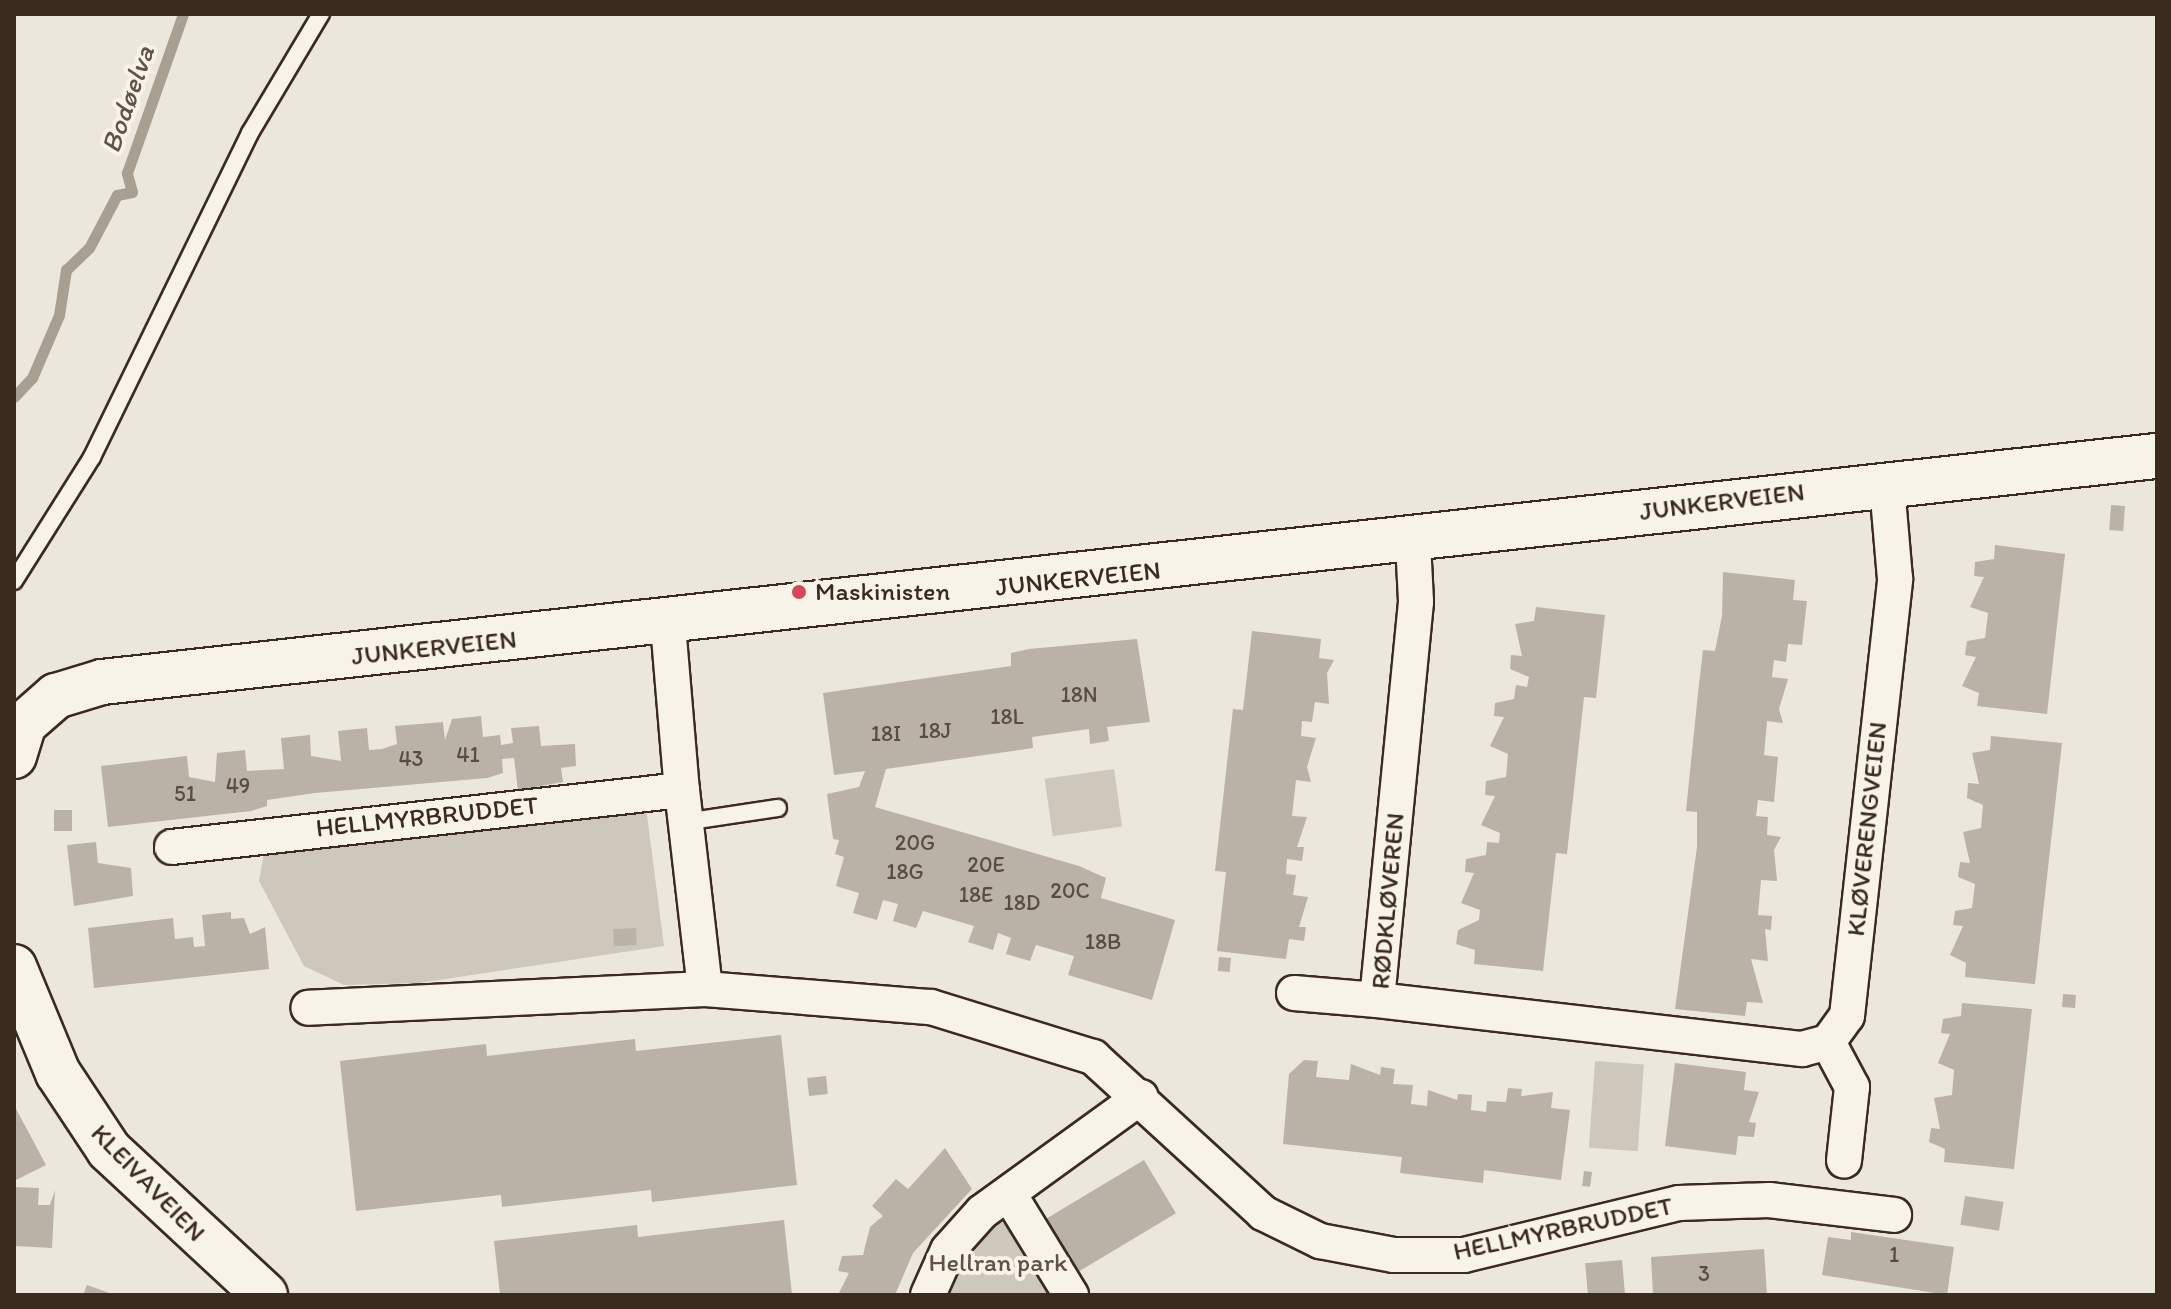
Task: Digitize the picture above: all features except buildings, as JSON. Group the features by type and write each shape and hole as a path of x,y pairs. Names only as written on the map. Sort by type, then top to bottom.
{"street":[{"name":"JUNKERVEIEN","path":"17,731 56,696 102,682 668,625 2145,457"},
{"name":"KLØVERENGVEIEN","path":"1828,1042 1847,1016 1895,579 1887,485"},
{"name":"RØDKLØVEREN","path":"1413,542 1417,592 1377,1000 1802,1049 1828,1042"},
{"path":"668,625 705,989"},
{"name":"HELLMYRBRUDDET","path":"172,847 684,806"},
{"name":"KLEIVAVEIEN","path":"14,967 58,1073 109,1150 265,1295"},
{"name":"HELLMYRBRUDDET","path":"308,1008 705,989 931,1007 1093,1057 1141,1097 1196,1157 1263,1213 1320,1241 1394,1255 1464,1255 1679,1203 1769,1200 1894,1215"},
{"path":"1294,993 1377,1000"},
{"path":"1828,1042 1852,1087 1844,1161"},
{"path":"928,1295 948,1250 1009,1194 1141,1097"},
{"path":"1009,1194 1071,1295"}],"lane":[{"path":"14,581 92,457 250,133 321,14"},
{"path":"684,806 778,808"}],"green space":[{"path":"1114,769 1122,826 1053,836 1045,779"},
{"path":"646,808 664,946 419,983 344,985 304,966 259,881 265,847"},
{"path":"1595,1061 1644,1064 1638,1151 1589,1148"},
{"name":"Hellran park","path":"999,1221 1013,1228 1061,1295 941,1295 948,1276"}],"waterway":[{"name":"Bodøelva","path":"14,397 32,378 59,315 66,270 89,248 117,195 132,192 127,173 183,14"}],"place":[{"name":"Maskinisten","path":"799,592"}]}
